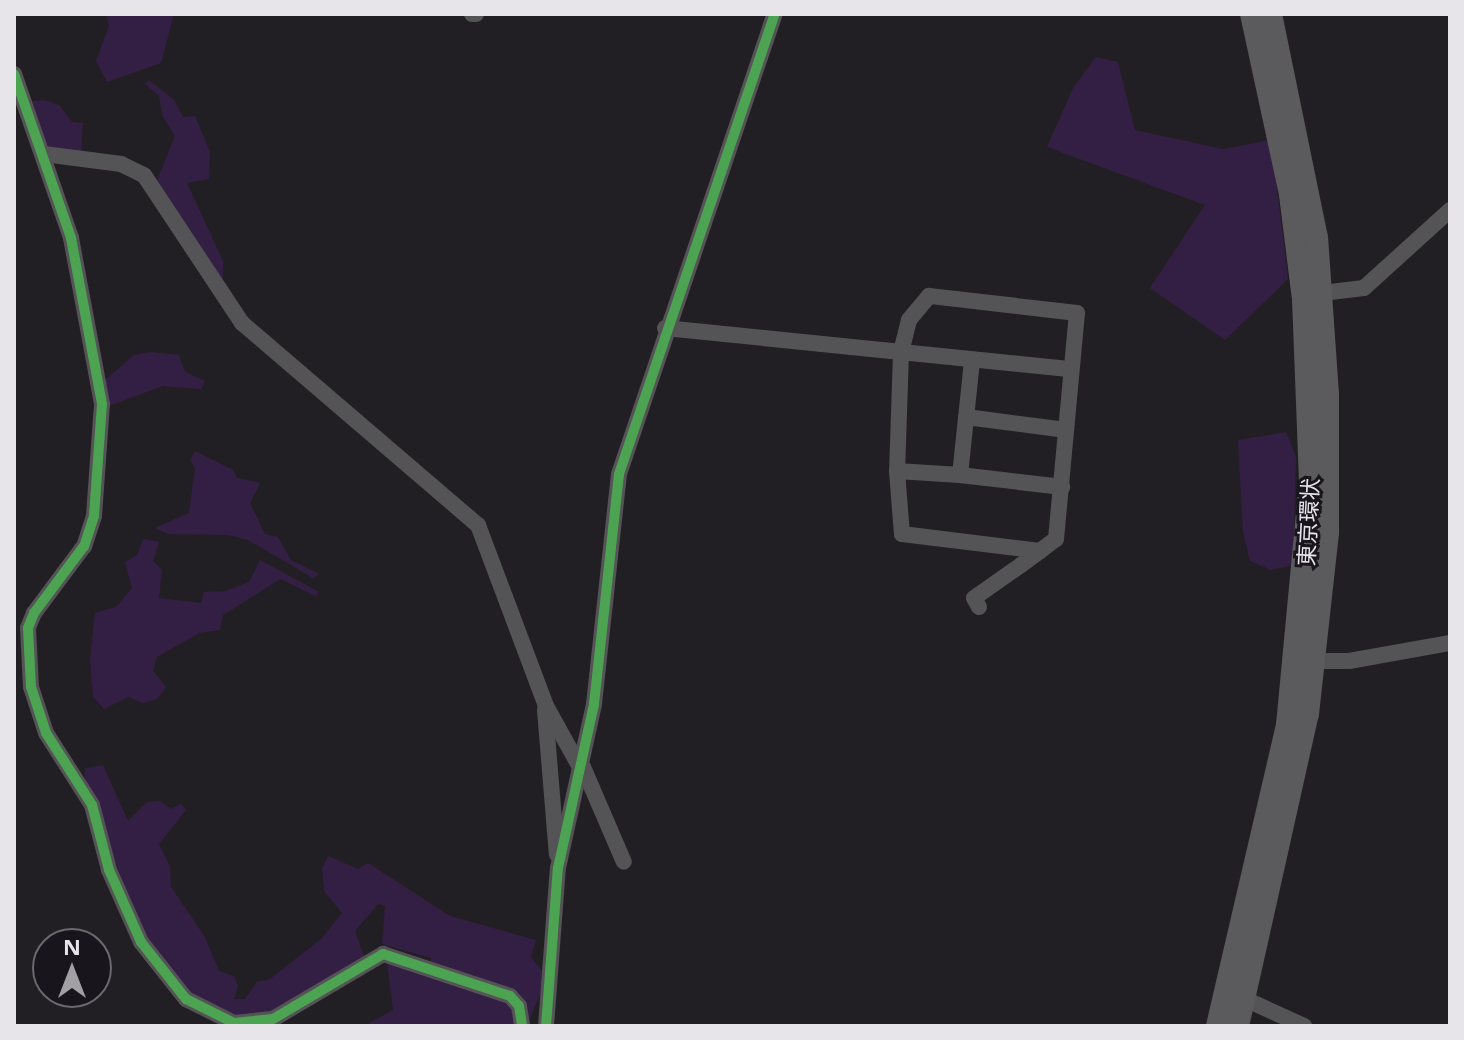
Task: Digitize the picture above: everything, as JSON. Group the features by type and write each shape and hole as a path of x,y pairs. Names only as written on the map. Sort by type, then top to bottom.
{"highway":[{"name":"東京環状","path":"1252,14 1291,194 1304,299 1311,481 1306,661"},
{"name":"東京環状","path":"1237,1026 1236,995 1280,762 1306,661 1328,503 1322,293 1308,184 1270,14"},
{"name":"東京環状","path":"1218,1026 1236,995"}],"street":[{"path":"558,868 582,769 619,474 665,328 775,14"},
{"path":"14,74 44,154 79,265 98,373 102,437 96,507 84,546 34,613 28,628 31,687 46,733 92,805 109,870 141,942 186,999 234,1023 273,1019 383,954 510,996 519,1006 522,1026"},
{"path":"44,154 121,164 144,175 242,323 467,512 486,538 545,705 582,769 624,862"},
{"path":"1322,293 1364,288 1450,210"},
{"path":"979,607 974,598 1040,551 1056,539 1077,313 929,296 909,320 901,353 897,471 902,534 1040,551"},
{"path":"665,328 1071,369"},
{"path":"960,475 972,360"},
{"path":"966,417 1066,430"},
{"path":"897,471 1062,487"},
{"path":"1306,661 1450,643"},
{"path":"545,705 558,868 546,1026"},
{"path":"1236,995 1304,1026"}],"shaded area":[{"path":"106,14 174,14 161,63 107,82 96,61 109,26"},
{"path":"1096,57 1118,62 1135,130 1223,149 1271,140 1288,279 1225,340 1150,288 1205,205 1047,147 1073,88"},
{"path":"149,80 174,100 183,117 195,116 210,152 209,179 187,183 223,261 223,285 156,183 175,136 163,117 159,96 145,84"},
{"path":"44,100 59,105 72,122 83,123 81,152 47,147 32,101"},
{"path":"151,352 179,355 185,372 205,381 201,389 163,386 106,407 104,381 134,355"},
{"path":"1286,432 1296,457 1293,565 1271,570 1250,561 1243,532 1238,440"},
{"path":"195,451 233,470 237,478 260,483 250,503 265,534 278,537 291,560 319,574 313,578 248,540 228,535 168,534 155,528 189,513 195,468 190,460"},
{"path":"143,539 159,542 153,561 162,570 159,598 201,603 204,592 225,591 249,582 260,560 319,592 316,596 280,579 223,615 220,630 199,633 157,657 153,671 166,687 157,699 143,703 128,697 104,709 93,697 90,660 95,613 116,607 132,588 125,562 137,555"},
{"path":"103,765 128,821 147,802 160,801 171,809 181,804 186,810 159,844 170,867 171,887 205,937 219,971 234,976 238,986 234,999 245,999 257,982 270,979 321,939 342,913 324,891 322,868 328,856 358,869 368,863 450,916 536,940 531,957 547,977 527,1026 364,1026 393,1010 387,960 431,971 431,958 382,944 385,906 378,904 355,931 364,956 276,1011 232,1020 184,990 140,929 85,779 85,768"}],"cycle path":[{"path":"546,1026 558,868 594,704 619,474 775,14"},
{"path":"14,74 71,238 102,404 94,516 84,546 34,613 28,628 31,687 46,733 92,805 109,870 141,942 186,999 234,1023 273,1019 383,954 510,996 519,1006 522,1026"}]}
